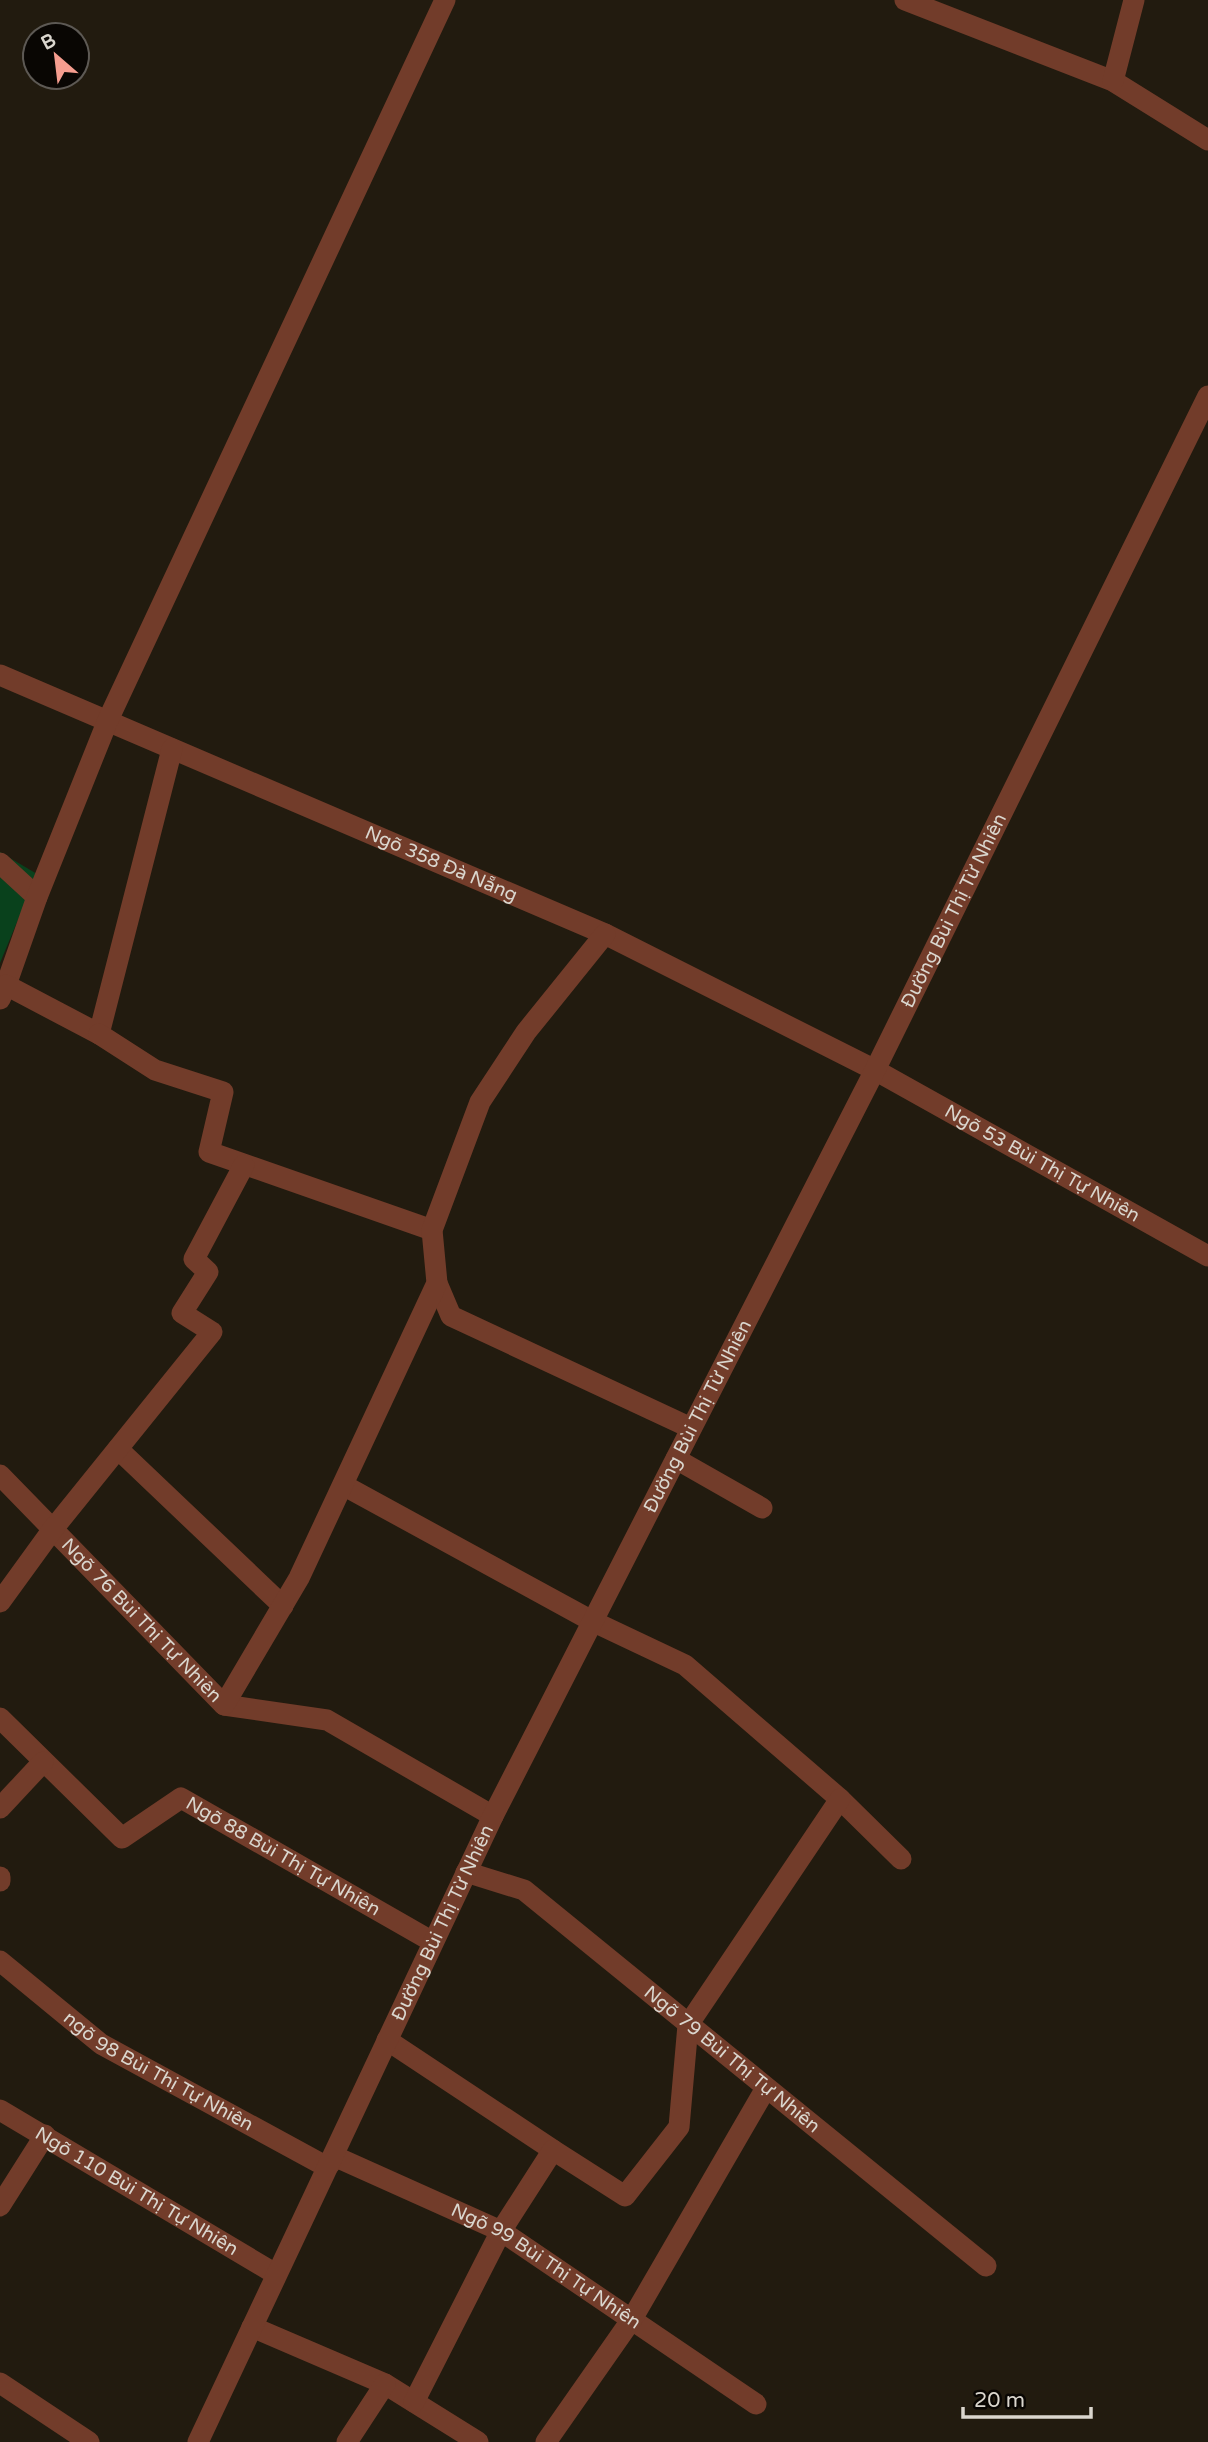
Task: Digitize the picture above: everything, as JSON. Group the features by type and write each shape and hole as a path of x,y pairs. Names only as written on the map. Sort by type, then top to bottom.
{"street":[{"path":"432,1230 209,1152 223,1092 155,1070 99,1034 3,992 37,897 107,720 445,0"},
{"path":"905,0 1113,81 1208,140"},
{"path":"1113,81 1134,0"},
{"name":"Đường Bùi Thị Từ Nhiên","path":"198,2442 274,2273 327,2167 492,1816 875,1070 1208,396"},
{"name":"Ngõ 358 Đà Nẵng","path":"0,675 605,934 875,1070"},
{"path":"99,1034 172,749"},
{"path":"0,863 37,897"},
{"path":"605,934 526,1032 480,1102 432,1230 437,1283 451,1316 691,1428"},
{"name":"Ngõ 53 Bùi Thị Tự Nhiên","path":"875,1070 1208,1256"},
{"path":"0,1602 53,1529 212,1332 181,1313 208,1272 194,1259 244,1165"},
{"path":"225,1705 283,1606 437,1283"},
{"path":"118,1449 283,1606"},
{"path":"676,1459 762,1508"},
{"name":"Ngõ 76 Bùi Thị Tự Nhiên","path":"0,1475 225,1705 327,1720 492,1816"},
{"path":"343,1485 592,1621 685,1665 840,1799 901,1859"},
{"name":"Ngõ 88 Bùi Thị Tự Nhiên","path":"7,1726 122,1838 181,1798 433,1942"},
{"path":"0,1808 43,1762"},
{"path":"387,2040 625,2196 679,2127 688,2025 840,1799"},
{"name":"Ngõ 79 Bùi Thị Tự Nhiên","path":"466,1872 524,1890 986,2266"},
{"name":"ngõ 98 Bùi Thị Tự Nhiên","path":"0,1961 101,2044 327,2167"},
{"path":"546,2442 632,2319 766,2088"},
{"name":"Ngõ 110 Bùi Thị Tự Nhiên","path":"0,2110 274,2273"},
{"path":"0,2206 45,2135"},
{"path":"414,2402 501,2231 553,2150"},
{"name":"Ngõ 99 Bùi Thị Tự Nhiên","path":"327,2167 336,2157 501,2231 756,2404"},
{"path":"252,2327 385,2384 478,2442"},
{"path":"0,2383 89,2442"},
{"path":"347,2442 385,2384"}],"green space":[{"path":"0,852 37,874 0,963"}]}
